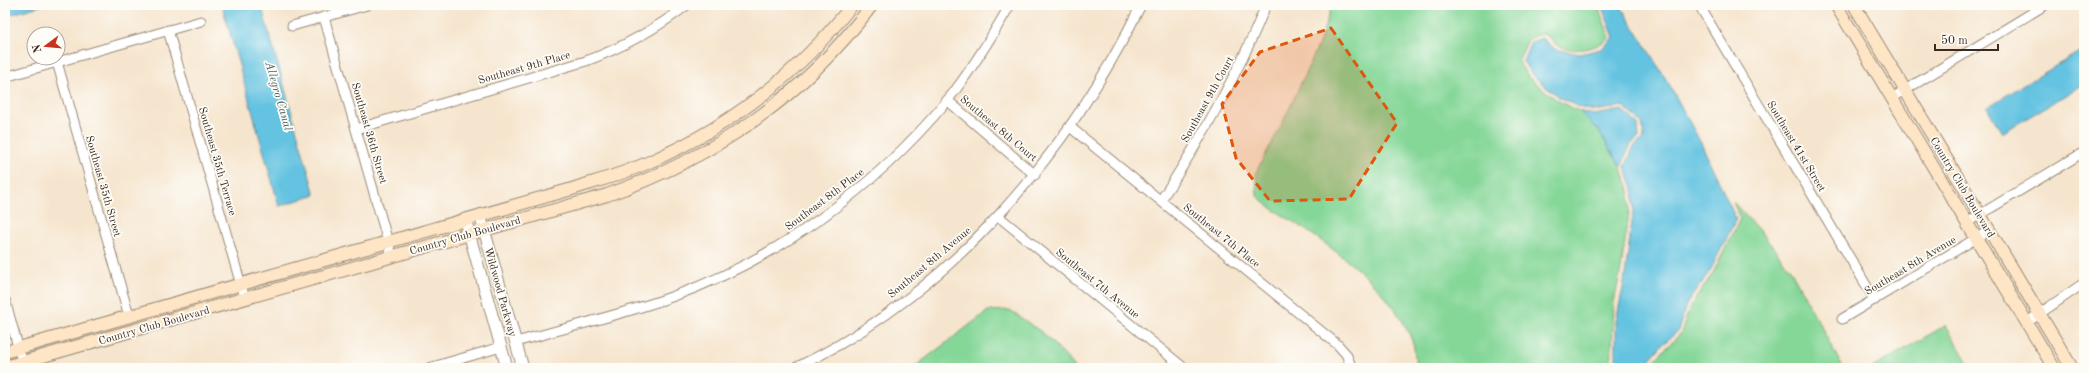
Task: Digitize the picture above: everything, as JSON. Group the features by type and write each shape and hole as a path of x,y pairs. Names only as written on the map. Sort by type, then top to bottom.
{"main road":[{"name":"Country Club Boulevard","path":"5,352 626,172 695,140 748,107 817,46 852,5"},
{"name":"Country Club Boulevard","path":"5,367 24,365 629,187 663,173 719,144 762,116 791,92 836,49 872,5"},
{"name":"Country Club Boulevard","path":"1836,5 2054,368"},
{"name":"Country Club Boulevard","path":"1854,5 2072,368"}],"street":[{"path":"292,26 366,5"},
{"name":"Southeast 9th Place","path":"356,129 586,61 634,41 688,5"},
{"name":"Southeast 8th Place","path":"516,342 675,296 712,280 771,251 822,218 879,172 902,150 947,100 989,42 1010,5"},
{"name":"Southeast 8th Avenue","path":"795,368 838,345 901,302 959,255 998,216 1035,175 1070,127 1100,82 1141,5"},
{"name":"Southeast 9th Court","path":"1161,200 1214,115 1235,75 1266,5"},
{"name":"Southeast 41st Street","path":"1699,5 1875,300"},
{"path":"1892,98 2045,5"},
{"name":"Southeast 36th Street","path":"324,17 392,256"},
{"path":"66,59 201,21"},
{"name":"Southeast 35th Terrace","path":"168,30 245,299"},
{"path":"5,77 43,66"},
{"name":"Southeast 35th Street","path":"58,66 129,316"},
{"name":"Southeast 8th Court","path":"947,100 1035,175"},
{"name":"Southeast 7th Place","path":"1070,127 1338,345 1346,354 1352,368"},
{"path":"1966,223 2084,152"},
{"name":"Wildwood Parkway","path":"480,215 523,368"},
{"name":"Southeast 7th Avenue","path":"998,216 1184,368"},
{"name":"Wildwood Parkway","path":"465,219 507,368"},
{"name":"Southeast 8th Avenue","path":"1842,319 1990,230"},
{"path":"2026,323 2084,283"},
{"path":"5,300 24,365"},
{"path":"429,368 516,342"}],"highlighted area":[{"path":"1331,28 1397,123 1349,199 1270,201 1236,158 1222,104 1260,52"}],"green space":[{"path":"1332,5 1597,5 1610,37 1598,45 1578,50 1564,48 1557,45 1547,36 1541,34 1528,40 1518,61 1528,77 1558,101 1579,111 1598,130 1621,167 1629,189 1630,206 1621,269 1614,302 1611,368 1416,368 1411,338 1391,304 1378,289 1348,261 1257,196 1256,172 1282,124 1319,44"},
{"path":"1733,202 1764,236 1790,269 1843,368 1647,368 1681,333 1690,307 1713,273 1740,219"},
{"path":"1010,310 1044,334 1076,368 913,368 988,311"},
{"path":"1946,325 1971,368 1872,368"}],"water":[{"path":"5,5 43,5 5,16"},
{"name":"Allegro Canal","path":"222,5 261,5 315,195 279,206"},
{"path":"1601,5 1620,5 1669,84 1701,143 1736,219 1710,271 1686,305 1678,331 1662,345 1642,368 1616,368 1616,321 1624,283 1634,206 1633,188 1625,167 1634,146 1644,139 1642,123 1623,106 1595,111 1582,108 1560,98 1531,74 1523,61 1531,42 1542,38 1555,49 1580,54 1601,49 1614,37"},
{"path":"2084,49 2084,84 2002,133 1987,107"},
{"path":"1622,110 1638,124 1639,138 1631,144 1621,167 1598,130 1579,111 1594,115"}]}
